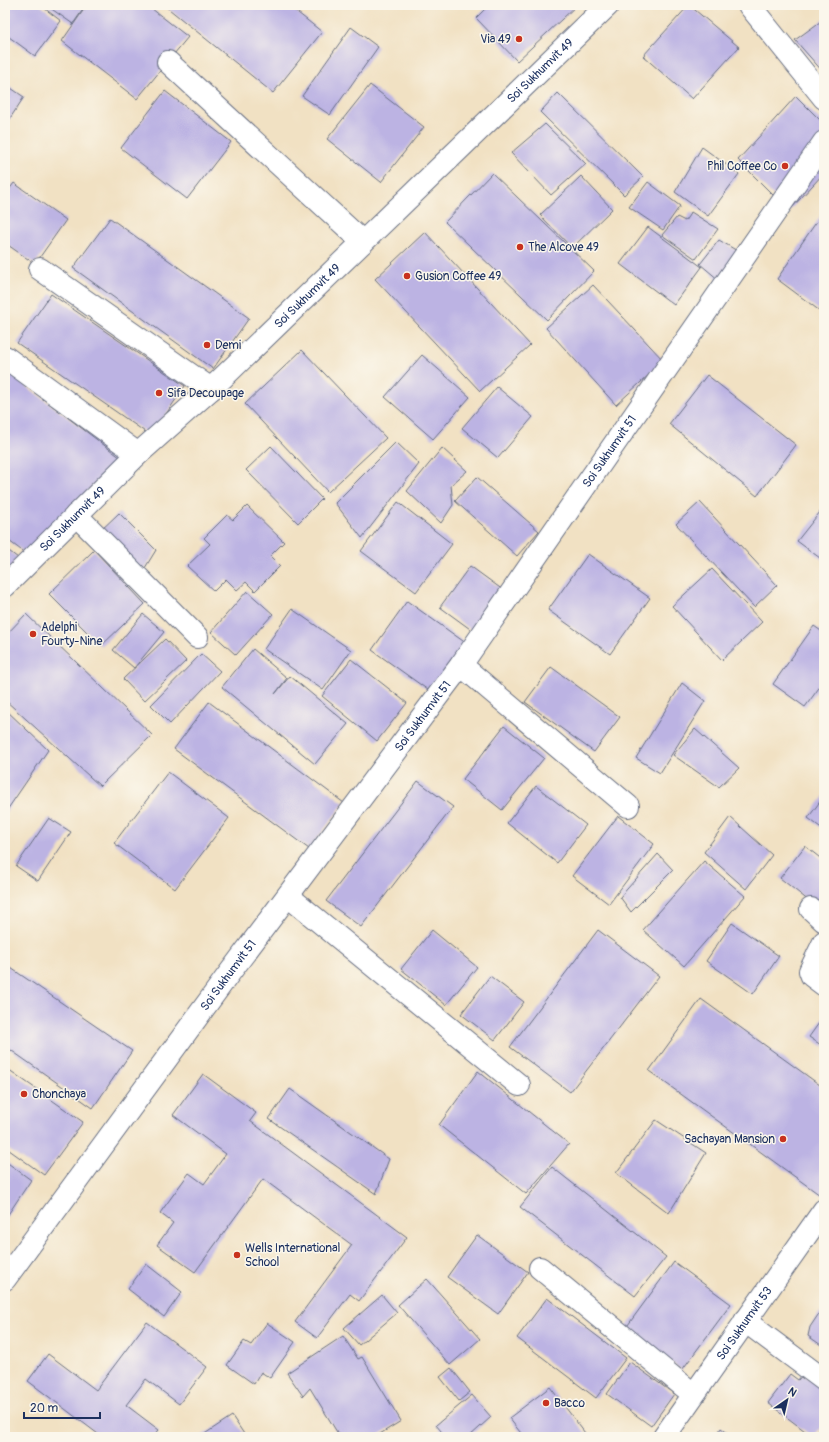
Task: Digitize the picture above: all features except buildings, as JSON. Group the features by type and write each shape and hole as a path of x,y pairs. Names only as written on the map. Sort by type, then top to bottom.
{"street":[{"name":"Soi Sukhumvit 49","path":"5,586 138,454 211,389 608,5"},
{"path":"749,5 824,98"},
{"path":"168,62 363,242"},
{"name":"Soi Sukhumvit 51","path":"5,1279 461,665 824,142"},
{"path":"40,270 211,389"},
{"path":"5,357 138,454"},
{"path":"76,515 197,637"},
{"path":"461,665 628,806"},
{"path":"288,896 519,1085"},
{"path":"824,942 810,971 812,976 824,985"},
{"name":"Soi Sukhumvit 53","path":"664,1437 824,1210"},
{"path":"540,1268 693,1394"},
{"path":"745,1321 824,1380"}],"place":[{"name":"Via 49","path":"519,39"},
{"name":"Phil Coffee Co","path":"785,166"},
{"name":"The Alcove 49","path":"520,247"},
{"name":"Gusion Coffee 49","path":"407,276"},
{"name":"Demi","path":"207,345"},
{"name":"Sifa Decoupage","path":"159,393"},
{"name":"Adelphi Fourty-Nine","path":"33,634"},
{"name":"Chonchaya","path":"24,1094"},
{"name":"Sachayan Mansion","path":"783,1139"},
{"name":"Wells International School","path":"237,1255"},
{"name":"Bacco","path":"546,1403"}]}
